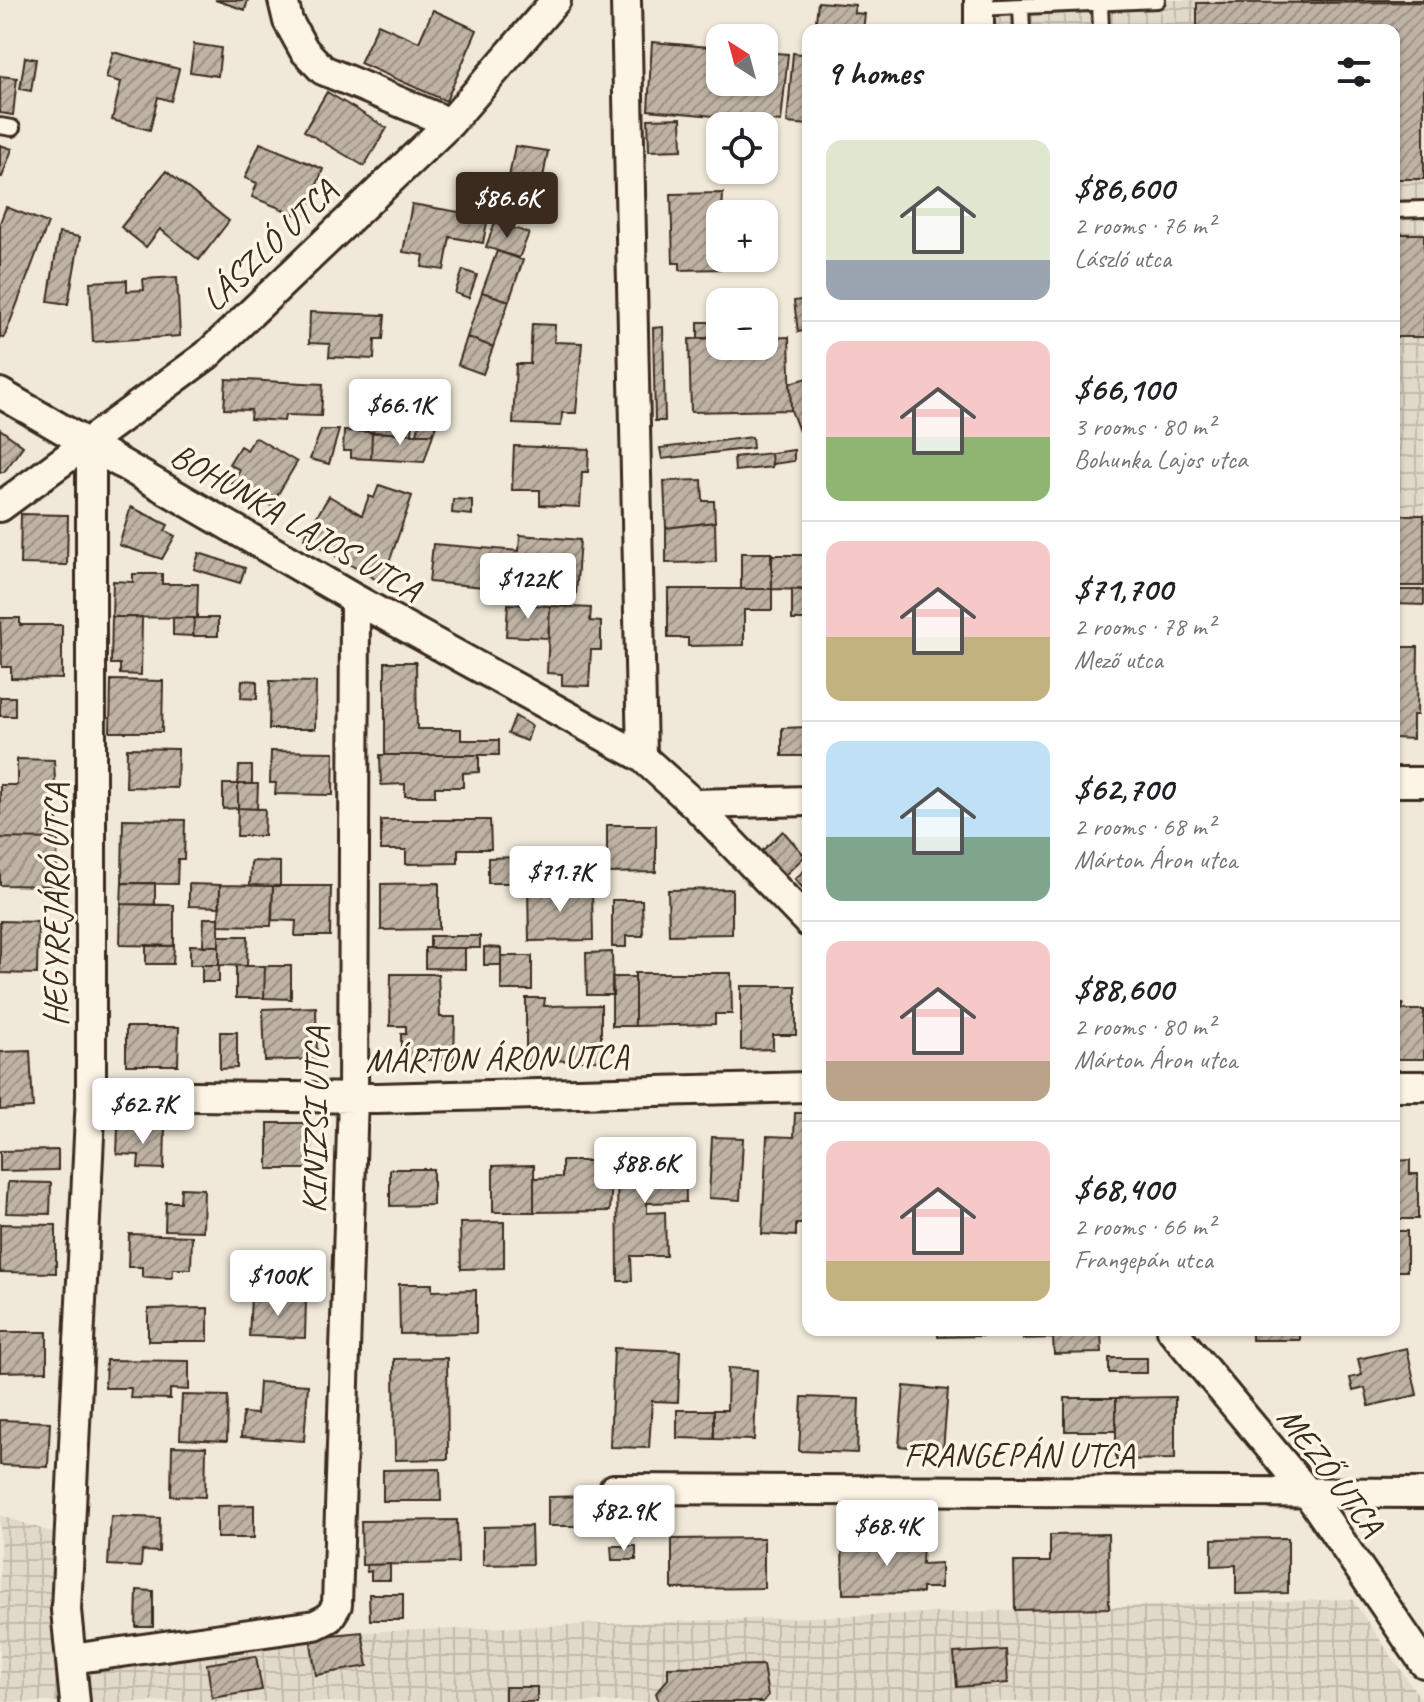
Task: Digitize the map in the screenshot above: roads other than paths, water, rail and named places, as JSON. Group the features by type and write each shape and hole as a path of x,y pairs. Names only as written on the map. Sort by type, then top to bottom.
{"street":[{"path":"283,0 288,21 304,50 323,70 450,123"},
{"name":"LÁSZLÓ UTCA","path":"0,507 207,355 450,123 556,0"},
{"path":"626,0 642,757 694,804 802,916"},
{"name":"BOHUNKA LAJOS UTCA","path":"0,393 91,443 355,599 642,757"},
{"name":"HEGYREJÁRÓ UTCA","path":"75,1702 66,1610 91,1095 91,443"},
{"name":"KINIZSI UTCA","path":"71,1659 315,1625 329,1618 337,1605 353,1097 355,599"},
{"path":"1400,782 1424,782"},
{"path":"694,804 802,801"},
{"path":"1400,1086 1424,1086"},
{"name":"MÁRTON ÁRON UTCA","path":"91,1095 353,1097 802,1087"},
{"name":"MEZŐ UTCA","path":"1177,1336 1307,1492 1424,1663"},
{"name":"FRANGEPÁN UTCA","path":"614,1489 1424,1493"}],"lane":[{"path":"979,13 1021,7 1157,0"},
{"path":"1100,3 1101,24"},
{"path":"1021,7 1022,24"},
{"path":"1400,210 1424,209"}]}
